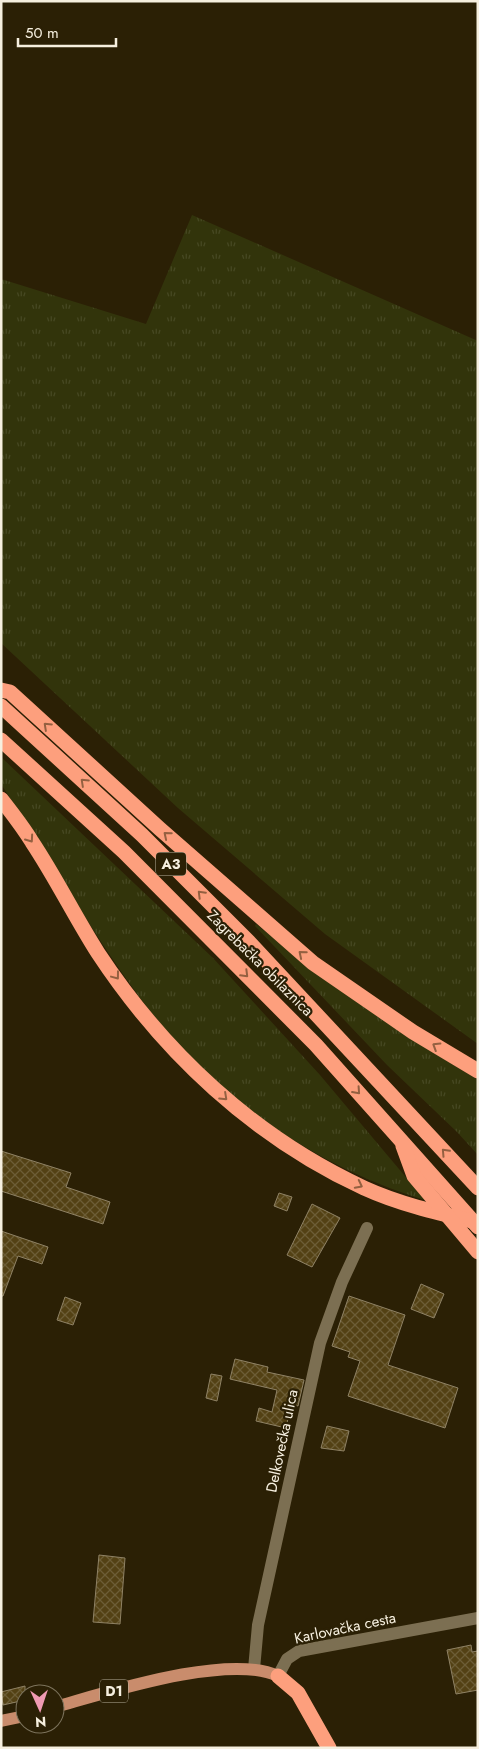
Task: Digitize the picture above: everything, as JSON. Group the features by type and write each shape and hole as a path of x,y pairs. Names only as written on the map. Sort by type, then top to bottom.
{"highway":[{"path":"1,690 10,692 153,823 313,963 413,1032 478,1071"},
{"name":"Zagrebačka obilaznica","path":"1,706 142,835 249,942 478,1188"},
{"name":"Zagrebačka obilaznica","path":"1,740 138,865 316,1045 478,1225"},
{"path":"1,799 33,842 99,953 162,1039 236,1108 287,1146 364,1188 408,1205 478,1225"},
{"path":"400,1139 414,1176 478,1252"},
{"path":"278,1676 298,1692 329,1748"}],"main road":[{"name":"D1","path":"65,1704 173,1677 232,1669 254,1669 278,1676"},
{"path":"1,1721 15,1718"}],"street":[{"name":"Delkovečka ulica","path":"254,1669 258,1625 320,1343 342,1282 367,1228"},
{"name":"Karlovačka cesta","path":"278,1676 287,1659 299,1651 478,1618"}],"green space":[{"path":"192,215 478,341 478,1044 325,934 178,808 1,643 1,279 146,324"},
{"path":"1,757 213,958 320,1075 425,1200 347,1170 309,1150 240,1102 178,1044 151,1012 111,957 1,784"},
{"path":"256,924 364,1006 478,1080 478,1155 457,1132 387,1065 255,926"}],"building":[{"path":"1,1151 71,1173 66,1187 110,1202 103,1224 1,1191"},
{"path":"279,1193 292,1197 287,1211 274,1206"},
{"path":"312,1204 340,1218 312,1267 287,1255"},
{"path":"1,1231 48,1247 42,1264 18,1256 3,1296 1,1296"},
{"path":"421,1284 444,1294 434,1318 411,1309"},
{"path":"349,1296 405,1315 388,1365 458,1388 445,1428 348,1396 360,1361 348,1357 350,1352 332,1346"},
{"path":"65,1297 81,1303 73,1325 57,1320"},
{"path":"235,1359 268,1367 267,1372 304,1380 298,1406 291,1404 286,1428 256,1421 259,1408 272,1412 277,1390 230,1379"},
{"path":"211,1374 222,1376 217,1401 206,1398"},
{"path":"327,1426 349,1431 344,1451 321,1448"},
{"path":"99,1555 125,1558 120,1624 93,1622"},
{"path":"471,1645 472,1652 478,1651 478,1690 456,1694 447,1650"},
{"path":"15,1688 15,1702 3,1705 1,1692"}]}
